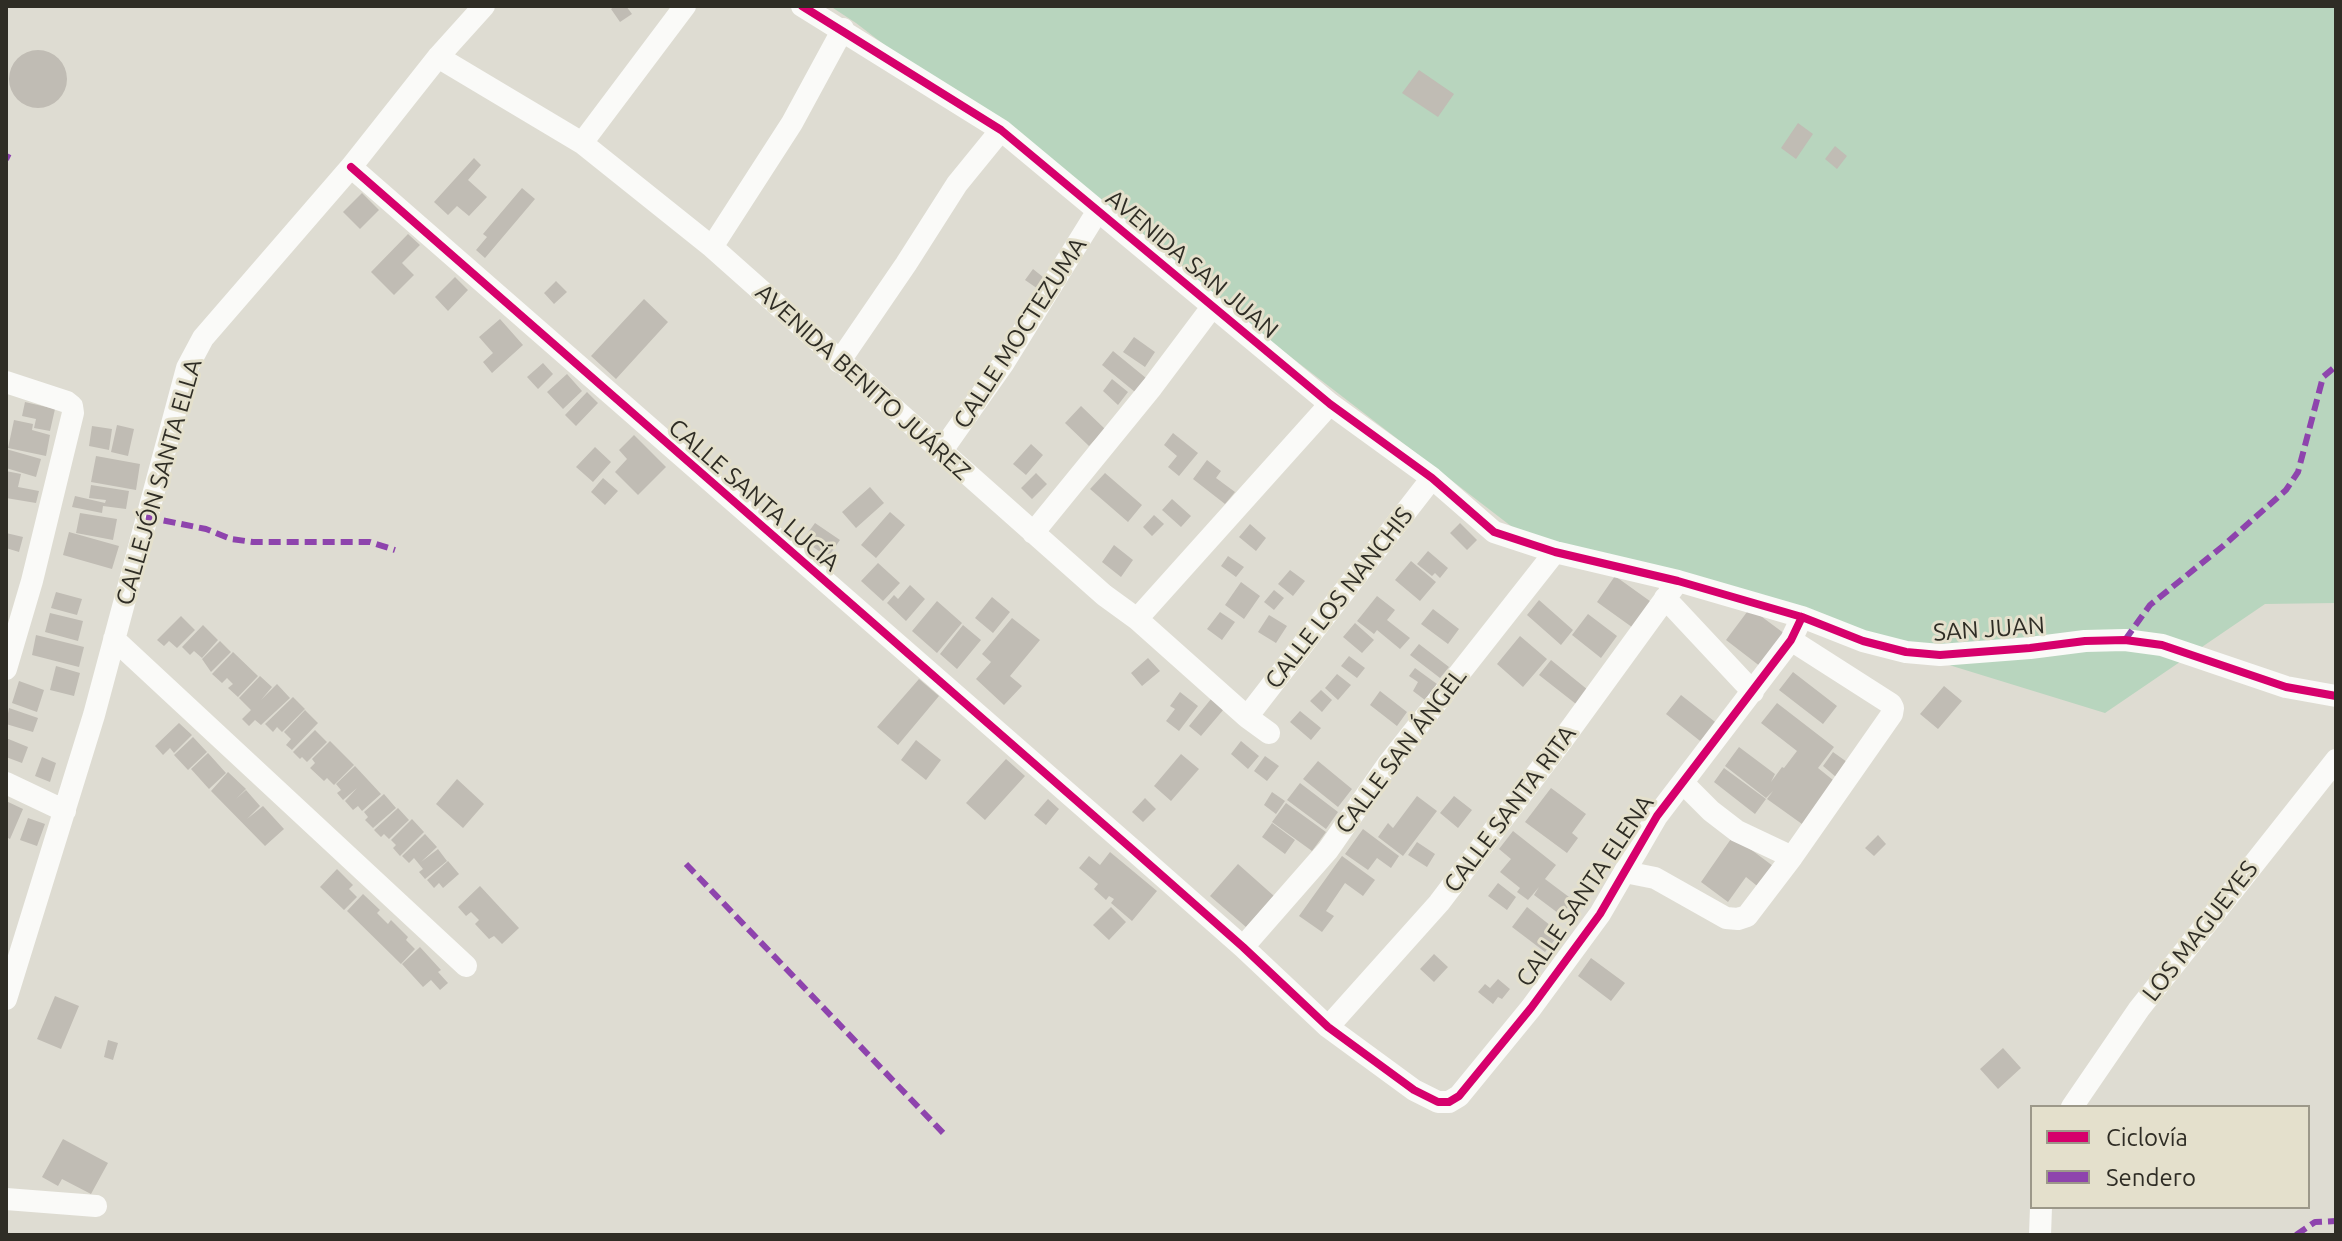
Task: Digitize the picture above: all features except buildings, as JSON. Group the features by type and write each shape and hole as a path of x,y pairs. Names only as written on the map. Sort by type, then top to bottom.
{"street":[{"name":"CALLEJÓN SANTA ELLA","path":"6,999 65,811 187,368 203,338 351,167 438,57 484,6"},
{"path":"582,143 685,6"},
{"name":"AVENIDA SAN JUAN","path":"802,6 1001,130 1330,404 1432,478 1494,532 1555,552"},
{"path":"712,247 792,123 843,29"},
{"name":"AVENIDA BENITO JUÁREZ","path":"438,57 582,143 712,247 1104,595 1137,619 1269,733"},
{"path":"839,362 957,184 1001,130"},
{"name":"CALLE SANTA LUCÍA","path":"351,167 1133,850 1328,1027 1414,1090 1438,1102 1449,1102"},
{"name":"CALLE MOCTEZUMA","path":"941,452 1003,364 1097,212"},
{"path":"1033,533 1152,387 1212,307"},
{"path":"6,382 67,402 72,406 73,413 32,581 6,669"},
{"path":"1137,619 1330,404"},
{"name":"CALLE LOS NANCHIS","path":"1247,717 1432,478"},
{"name":"SAN JUAN","path":"1555,552 1672,590 1802,617 1863,641 1906,652 1940,655 2085,641 2142,642 2162,645 2286,687 2336,696"},
{"name":"CALLE SAN ÁNGEL","path":"1243,947 1328,850 1388,764 1555,552"},
{"path":"1672,590 1753,692"},
{"name":"CALLE SANTA RITA","path":"1328,1027 1439,903 1672,590"},
{"name":"CALLE SANTA ELENA","path":"1449,1102 1459,1096 1531,1008 1600,914 1657,816 1791,640 1802,617"},
{"path":"114,639 466,966"},
{"path":"1625,872 1655,878 1726,918 1738,919 1747,916 1792,857 1892,714 1893,708 1791,640"},
{"name":"LOS MAGUEYES","path":"2073,1105 2139,1009 2336,760"},
{"path":"6,783 65,811"},
{"path":"1683,783 1737,831 1792,857"},
{"path":"6,1199 96,1206"},
{"path":"2040,1235 2041,1209"}],"green space":[{"path":"830,6 2336,6 2336,603 2265,604 2105,713 1520,533"}],"marked path":[{"path":"6,156 10,158"},
{"path":"2125,640 2150,605 2286,490 2298,472 2323,377 2336,366"},
{"path":"146,517 253,542 370,542 395,550"},
{"path":"686,864 946,1136"},
{"path":"2296,1235 2315,1222 2336,1221"}],"cycle path":[{"path":"802,6 1001,130 1330,404 1432,478 1494,532 1555,552 1678,581 1802,617 1863,641 1906,652 1940,655 2125,640 2162,645 2286,687 2336,696"},
{"path":"351,167 1133,850 1328,1027 1414,1090 1438,1102 1449,1102 1459,1096 1531,1008 1600,914 1657,816 1791,640 1802,617"}]}
